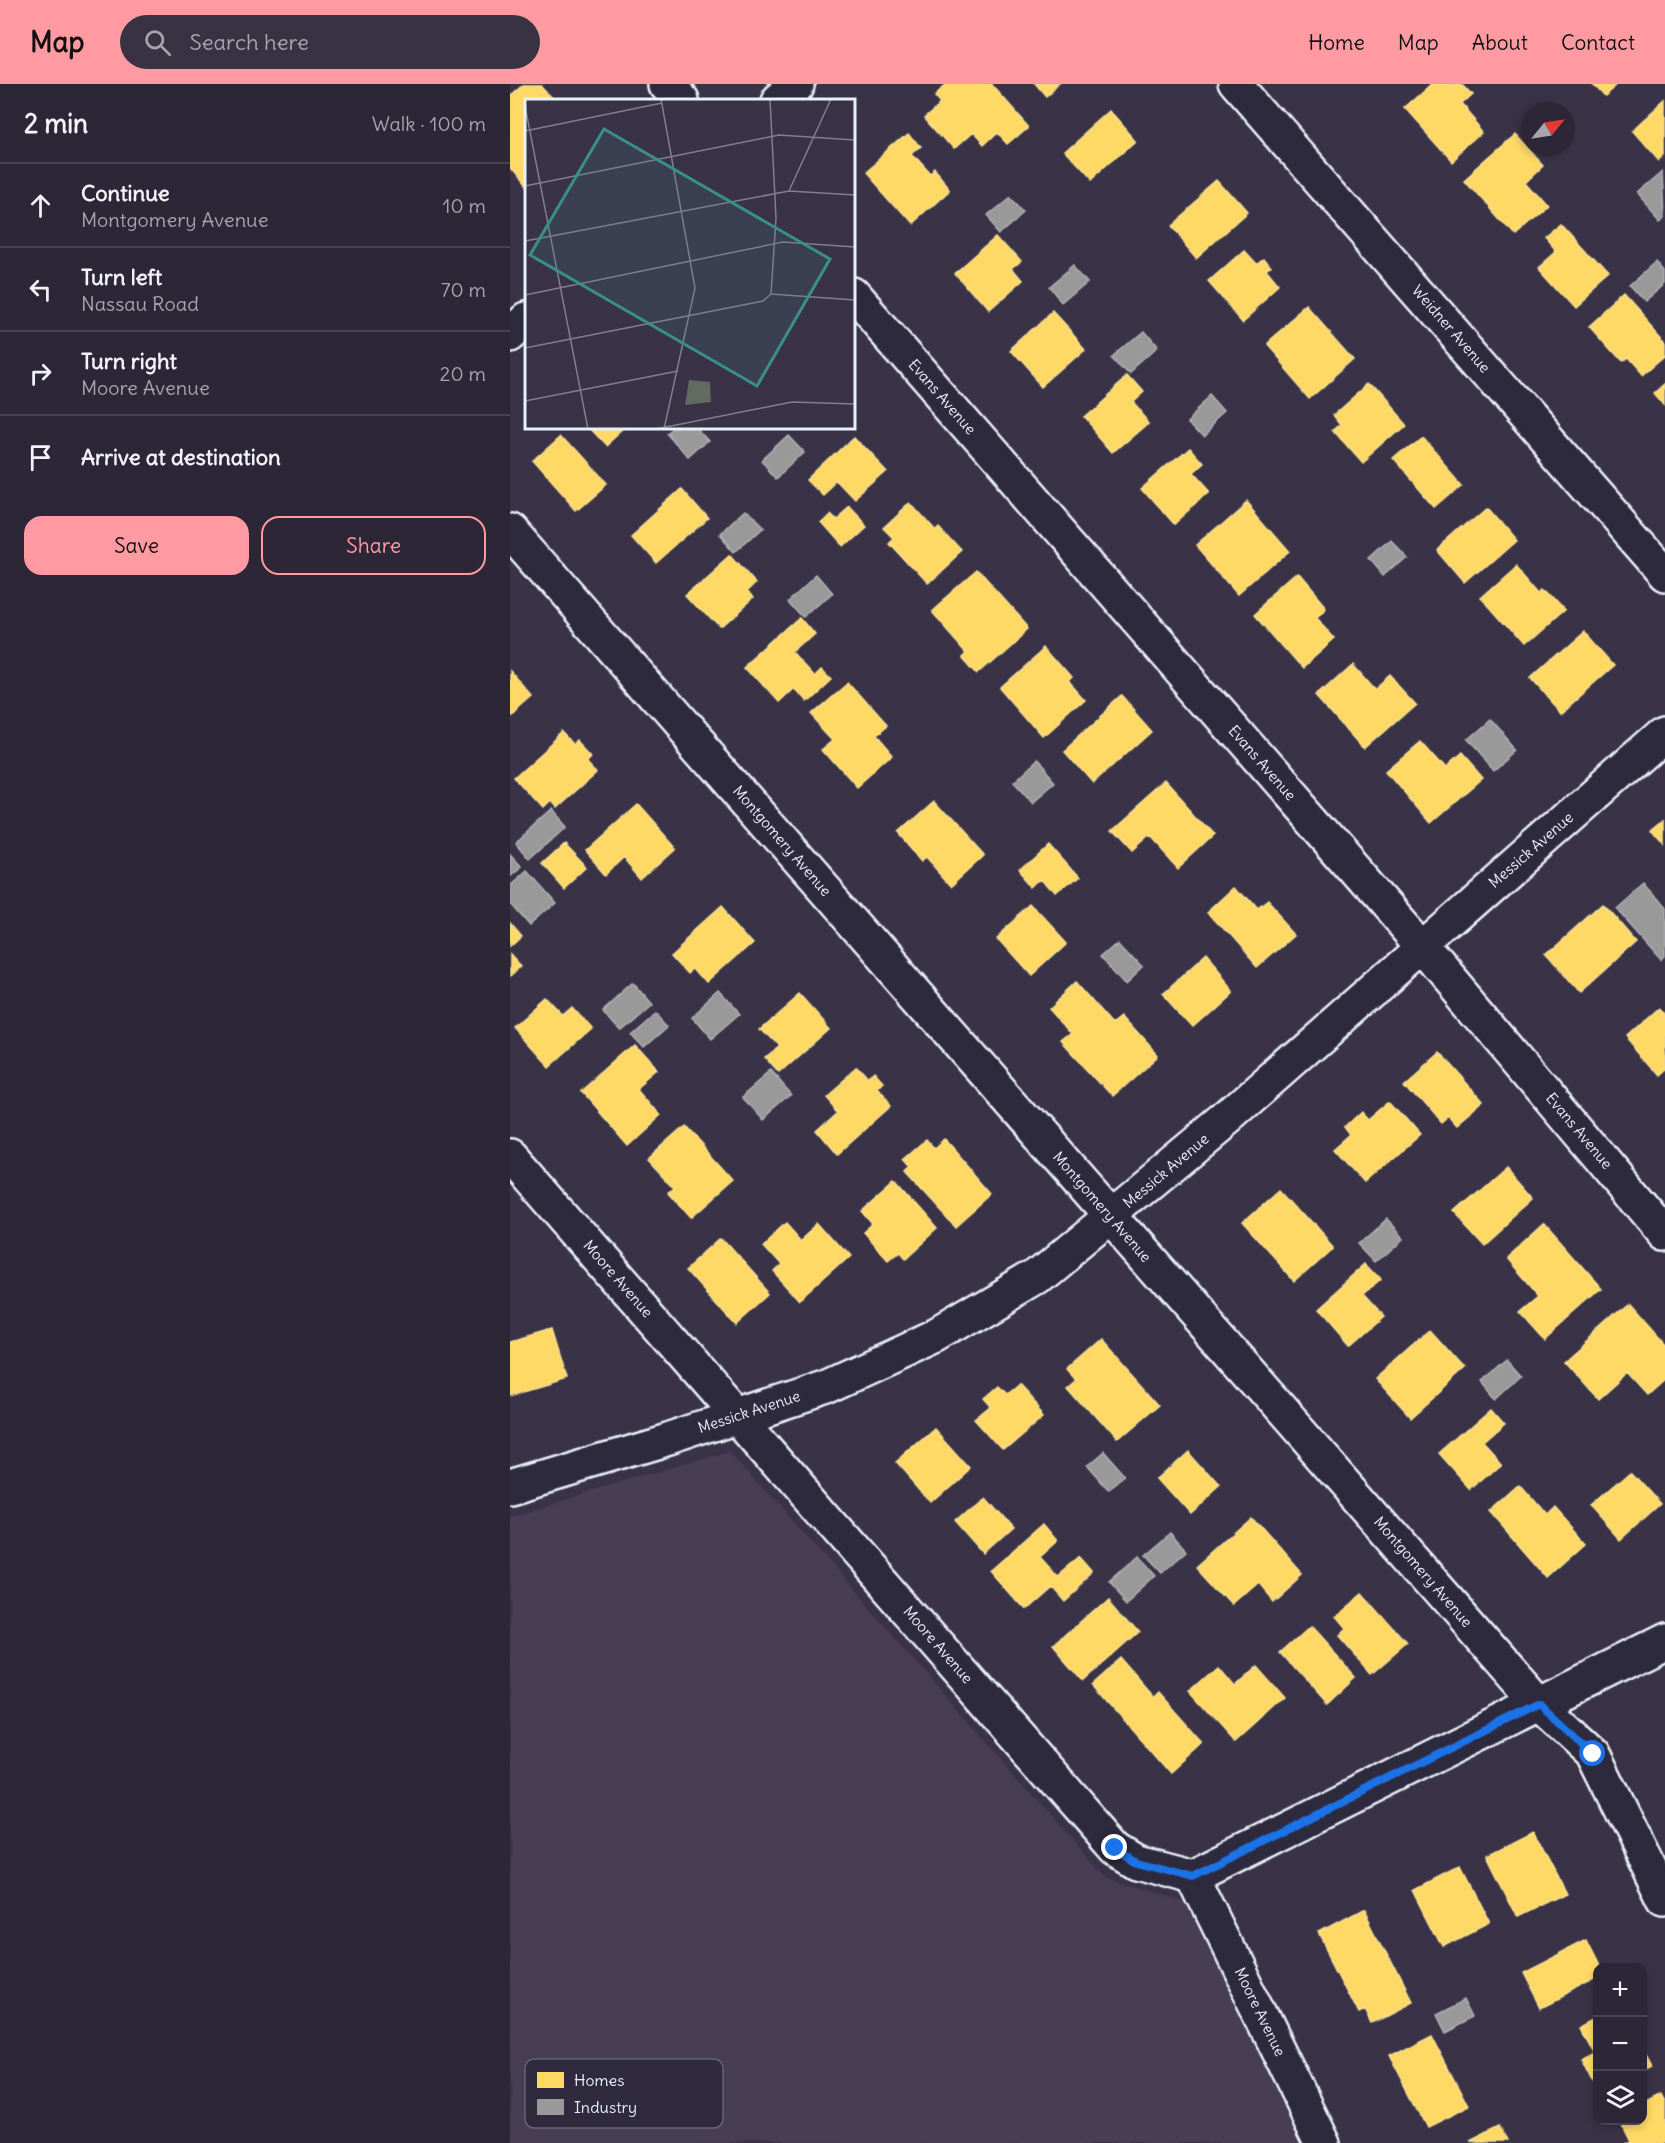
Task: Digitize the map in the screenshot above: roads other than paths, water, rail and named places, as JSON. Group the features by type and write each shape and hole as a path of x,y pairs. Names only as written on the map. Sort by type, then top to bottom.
{"street":[{"path":"667,84 681,99"},
{"path":"778,99 796,84"},
{"name":"Weidner Avenue","path":"1236,84 1665,574"},
{"name":"Evans Avenue","path":"855,298 1422,946 1665,1233"},
{"path":"510,335 525,321"},
{"name":"Montgomery Avenue","path":"510,531 1539,1704 1593,1754 1665,1900"},
{"name":"Messick Avenue","path":"510,1486 668,1439 828,1386 937,1336 1037,1277 1111,1217 1665,733"},
{"name":"Moore Avenue","path":"510,1156 1115,1848 1136,1861 1193,1876 1324,2143"},
{"path":"1193,1876 1665,1641"}]}
